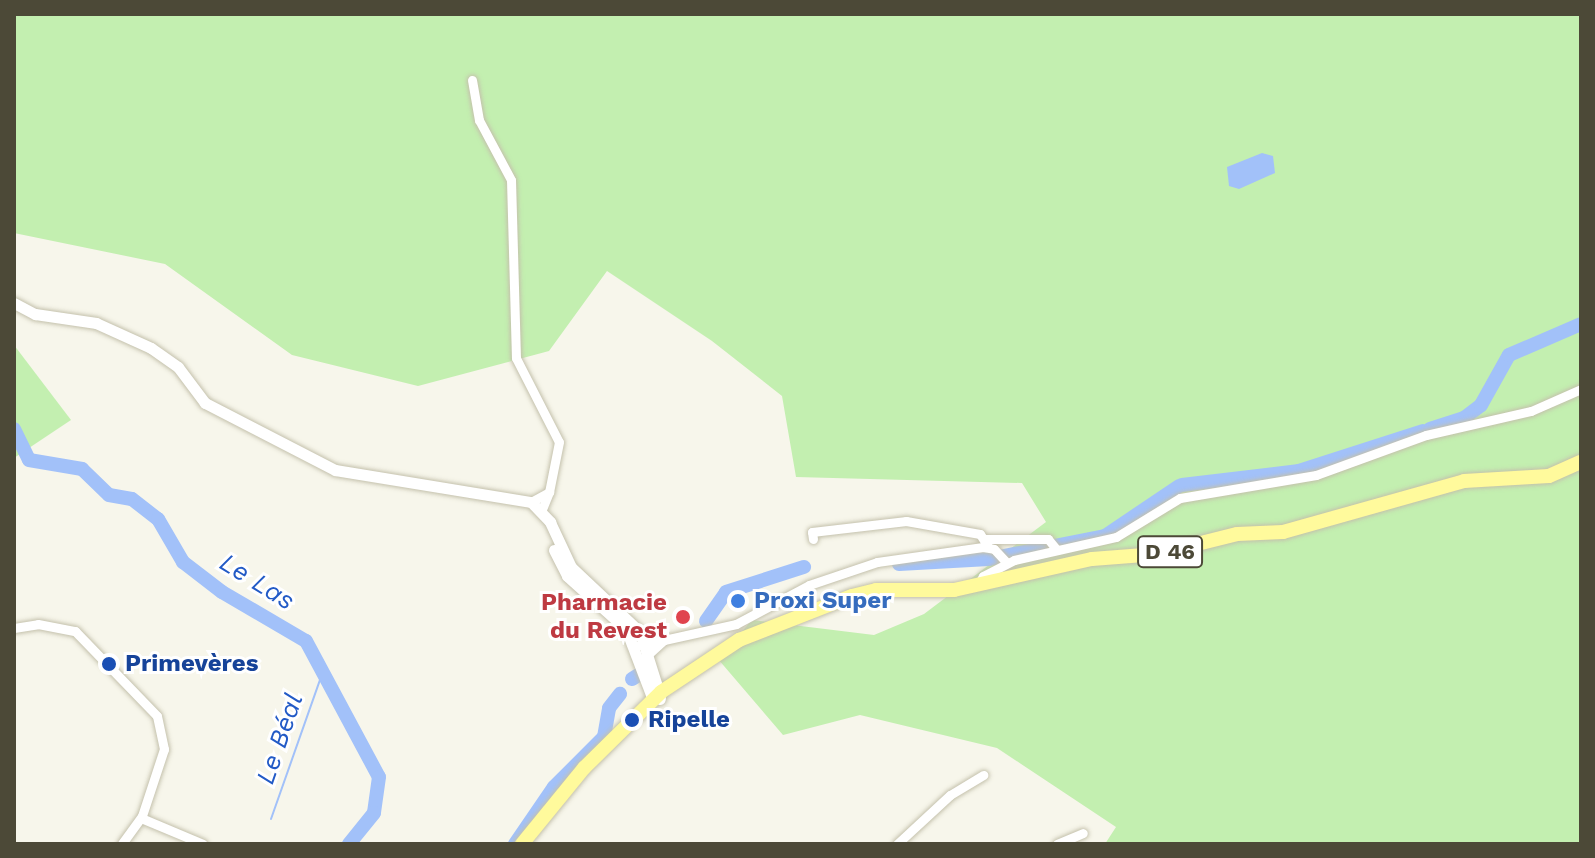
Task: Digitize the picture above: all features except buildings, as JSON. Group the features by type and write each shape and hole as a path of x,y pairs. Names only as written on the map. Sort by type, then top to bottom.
{"main road":[{"name":"D 46","path":"522,844 569,787 658,696 722,649 756,632 876,590 941,592 1092,559 1157,554 1237,534 1305,528 1464,481 1549,476 1581,462"},
{"name":"D 46","path":"637,720 756,632"},
{"name":"D 46","path":"529,844 539,822"}],"street":[{"path":"472,80 479,120 511,180 516,358 537,396 547,426 559,442 549,492 541,512"},
{"path":"14,303 35,314 96,323 151,348 178,367 205,403 326,467 531,502 541,512 571,567 633,623 658,696"},
{"path":"978,585 1004,559 1116,537 1180,498 1316,475 1426,435 1531,411 1581,389"},
{"path":"531,502 549,492"},
{"path":"813,539 812,532 906,521 986,543 1004,559"},
{"path":"641,644 736,624 798,590 866,565 986,543 1005,535 1056,547"},
{"path":"14,628 38,624 75,631 153,709 162,728 164,749 141,818 122,844"},
{"path":"645,658 664,640"},
{"path":"654,671 675,676 722,649"},
{"path":"645,658 654,671 658,696"},
{"path":"658,696 704,672"},
{"path":"897,844 960,787 983,775"},
{"path":"141,818 203,844"},
{"path":"1057,844 1083,833"}],"green space":[{"path":"14,14 1581,14 1581,844 1105,844 1116,827 997,748 860,715 783,735 718,659 752,620 874,635 924,614 1046,522 1022,483 796,477 782,396 712,341 607,271 549,351 418,386 292,355 165,264 14,233"},
{"path":"14,345 71,420 14,458"}],"water":[{"path":"1262,153 1273,156 1275,173 1239,189 1229,186 1227,167"}],"waterway":[{"path":"1430,429 1464,418 1481,405 1509,355 1581,324"},
{"name":"Le Las","path":"14,429 29,460 82,469 109,495 132,499 158,519 183,562 222,592 306,641 379,777 374,813 349,844"},
{"path":"1182,485 1299,471 1423,431"},
{"path":"899,564 989,559 1105,536 1179,486"},
{"path":"706,621 726,592 804,567"},
{"name":"Le Béal","path":"271,819 323,671"},
{"path":"632,679 640,674"},
{"path":"515,844 554,787 604,737 609,708 620,694"}],"place":[{"name":"Proxi Super","path":"738,601"},
{"name":"Pharmacie du Revest","path":"683,617"},
{"name":"Primevères","path":"109,664"},
{"name":"Ripelle","path":"632,720"}]}
